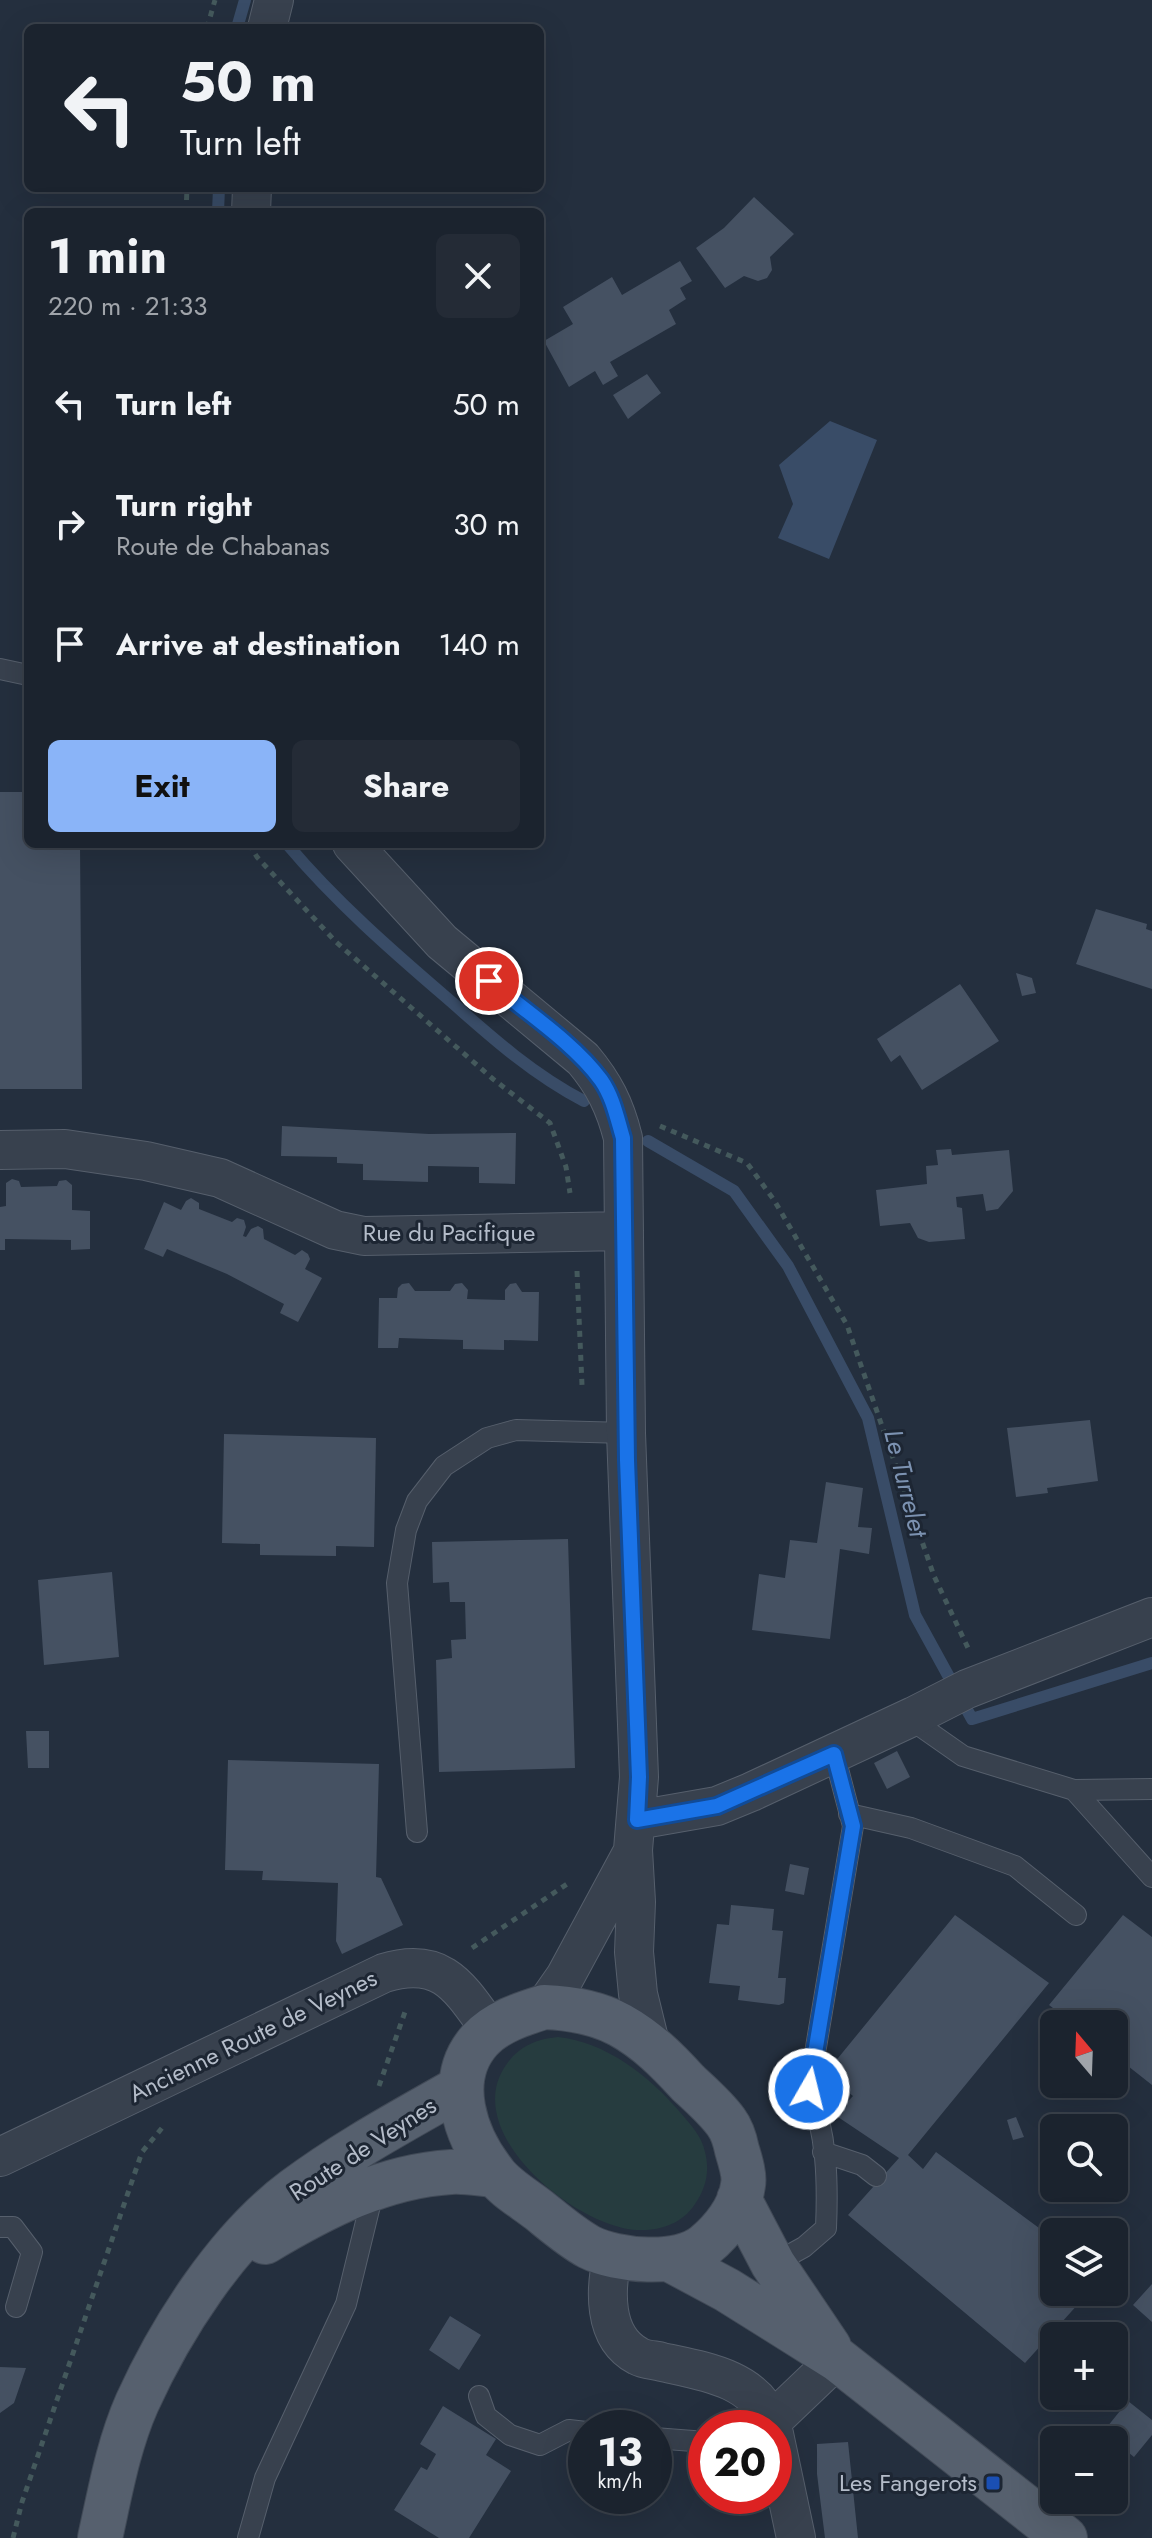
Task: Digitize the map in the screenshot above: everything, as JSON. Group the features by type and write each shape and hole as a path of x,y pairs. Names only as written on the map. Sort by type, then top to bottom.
{"main road":[{"path":"544,2007 573,2008 617,2023 650,2043 726,2122 734,2138 744,2184 725,2226 702,2248 669,2259 613,2255 591,2248 569,2235 495,2175 472,2137 465,2119 460,2088 471,2053 481,2039 526,2012 544,2007"},
{"name":"Route de Veynes","path":"100,2538 116,2463 137,2405 166,2349 205,2286 246,2234 293,2191 371,2160 460,2088"},
{"name":"Route de Veynes","path":"371,2160 407,2178 452,2172 495,2175"},
{"path":"739,2199 773,2264 837,2359"},
{"path":"669,2259 727,2290 837,2359 1065,2538"}],"street":[{"path":"268,24 274,0"},
{"path":"356,848 442,942 583,1059 602,1082 614,1106 625,1158 626,1433 639,1777 634,1952 638,1994 650,2043"},
{"name":"Rue du Pacifique","path":"0,1150 65,1149 176,1167 220,1178 335,1230 364,1236 624,1231"},
{"path":"544,2007 565,1977 635,1835 717,1806 966,1690 1152,1617"},
{"name":"Ancienne Route de Veynes","path":"0,2157 384,1973 420,1966 443,1975"},
{"path":"443,1975 491,2031"},
{"path":"613,2255 606,2295 613,2321 627,2348 640,2357 731,2380 754,2395 766,2410"},
{"path":"792,2413 837,2359"},
{"path":"791,2514 796,2538"}],"lane":[{"path":"0,669 24,674"},
{"path":"417,1832 397,1583 406,1530 417,1501 444,1466 487,1438 516,1430 626,1433"},
{"path":"914,1716 923,1728 963,1756 1074,1790 1152,1789"},
{"path":"773,2264 804,2247 826,2228 828,2181 817,2111 809,2089 853,1826 834,1754"},
{"path":"1074,1790 1152,1877"},
{"path":"849,1814 911,1828 1015,1866 1076,1915"},
{"path":"823,2152 862,2165 876,2176"},
{"path":"248,2538 265,2478 346,2304 371,2160"},
{"path":"0,2227 13,2227 32,2252 16,2307"},
{"path":"479,2396 486,2416 510,2435 540,2445 568,2431"}],"path":[{"path":"208,24 215,0"},
{"path":"251,848 336,942 493,1079 550,1123 566,1167 575,1233"},
{"path":"614,1106 747,1163 774,1200 847,1325 934,1576 966,1690"},
{"path":"443,1975 460,1956 577,1877"},
{"path":"371,2160 380,2111 379,2083 408,2005 396,2010"},
{"path":"13,2538 22,2502 142,2152 158,2130 170,2123"}],"green space":[{"path":"558,2037 593,2046 625,2063 654,2085 698,2135 706,2159 706,2179 702,2192 684,2217 654,2229 637,2230 612,2225 556,2194 531,2172 510,2146 498,2119 496,2091 506,2065 529,2045"}],"water":[{"path":"830,421 877,440 829,559 778,538 793,504 779,465"}],"building":[{"path":"754,197 794,234 770,257 772,270 767,278 758,281 744,276 725,288 696,248 724,228"},
{"path":"680,261 692,281 680,288 686,299 669,310 676,324 610,362 618,376 603,385 595,371 569,387 544,341 573,324 563,307 612,277 622,295"},
{"path":"647,374 661,393 628,419 613,395"},
{"path":"0,792 24,792 24,848 80,848 82,1089 0,1089"},
{"path":"1096,909 1147,924 1146,929 1152,931 1152,989 1076,964"},
{"path":"1016,973 1032,978 1036,993 1022,996"},
{"path":"960,984 999,1041 922,1090 900,1055 891,1062 877,1039"},
{"path":"282,1126 429,1134 516,1133 515,1184 479,1183 479,1167 428,1166 428,1182 363,1180 363,1164 337,1163 337,1157 281,1156"},
{"path":"951,1149 952,1155 1009,1150 1013,1191 998,1209 986,1211 983,1194 956,1197 957,1207 962,1208 965,1239 929,1242 918,1238 910,1223 880,1226 876,1190 927,1184 926,1166 938,1165 936,1150"},
{"path":"12,1179 19,1181 21,1187 57,1186 59,1181 66,1180 72,1185 72,1210 90,1211 90,1249 71,1250 71,1240 5,1239 5,1250 0,1250 0,1207 6,1206 6,1183"},
{"path":"191,1198 199,1203 199,1209 232,1222 237,1218 244,1220 246,1227 243,1236 246,1237 251,1229 258,1226 263,1229 264,1239 295,1255 302,1250 308,1254 310,1259 305,1269 322,1278 298,1322 280,1313 284,1304 227,1274 167,1249 163,1257 144,1249 164,1202 181,1210"},
{"path":"409,1283 415,1291 450,1291 455,1284 462,1283 468,1290 467,1299 505,1300 505,1290 516,1283 522,1292 539,1292 538,1341 504,1340 504,1350 463,1349 463,1340 399,1338 398,1348 378,1348 379,1298 397,1298 398,1288"},
{"path":"1090,1420 1098,1481 1047,1488 1048,1493 1016,1497 1007,1428"},
{"path":"224,1434 376,1438 374,1547 336,1546 336,1556 260,1555 260,1544 222,1543"},
{"path":"826,1482 863,1488 858,1527 872,1528 869,1554 840,1549 830,1639 752,1630 759,1574 785,1578 790,1540 817,1543"},
{"path":"568,1539 575,1768 439,1772 436,1660 452,1658 451,1640 466,1639 465,1602 450,1602 449,1582 433,1583 432,1542"},
{"path":"112,1572 119,1657 44,1665 38,1580"},
{"path":"26,1731 49,1731 49,1768 28,1768"},
{"path":"897,1751 910,1777 887,1789 874,1763"},
{"path":"228,1760 379,1764 376,1877 381,1878 403,1925 342,1954 336,1941 338,1883 262,1880 263,1871 225,1870"},
{"path":"790,1864 809,1868 804,1895 785,1891"},
{"path":"731,1905 774,1909 772,1930 783,1931 778,1978 786,1978 784,2003 738,2000 740,1986 709,1983 717,1924 729,1925"},
{"path":"955,1915 1049,1983 908,2155 923,2169 936,2152 1040,2229 1040,2306 1076,2306 1062,2322 1040,2322 1040,2346 1025,2363 848,2215 899,2158 835,2115 853,2096 825,2074"},
{"path":"1123,1915 1152,1937 1152,2085 1128,2066 1128,2010 1056,2010 1049,2005"},
{"path":"1016,2117 1024,2137 1013,2140 1007,2120"},
{"path":"1152,2284 1152,2322 1133,2305"},
{"path":"450,2316 481,2335 459,2370 429,2350"},
{"path":"0,2367 26,2368 14,2403 0,2413"},
{"path":"1128,2401 1152,2420 1152,2435 1134,2457 1128,2452 1128,2426 1108,2426 1121,2410 1128,2410"},
{"path":"443,2406 496,2439 486,2455 511,2471 469,2538 439,2538 394,2510 421,2467 427,2470 436,2454 420,2444"},
{"path":"848,2442 858,2538 825,2538 817,2474 817,2444"}],"waterway":[{"name":"Le Turrelet","path":"238,24 245,0"},
{"name":"Le Turrelet","path":"218,208 219,192"},
{"name":"Le Turrelet","path":"291,848 364,924 479,1026 529,1067 584,1101"},
{"name":"Le Turrelet","path":"648,1141 734,1191 788,1266 868,1418 915,1615 972,1719 1152,1663"}],"place":[{"name":"Les Fangerots","path":"993,2483"}],"route":[{"path":"489,981 583,1059 602,1082 614,1106 623,1138 629,1541 639,1777 637,1820 717,1806 834,1754 853,1826 809,2089"}]}
